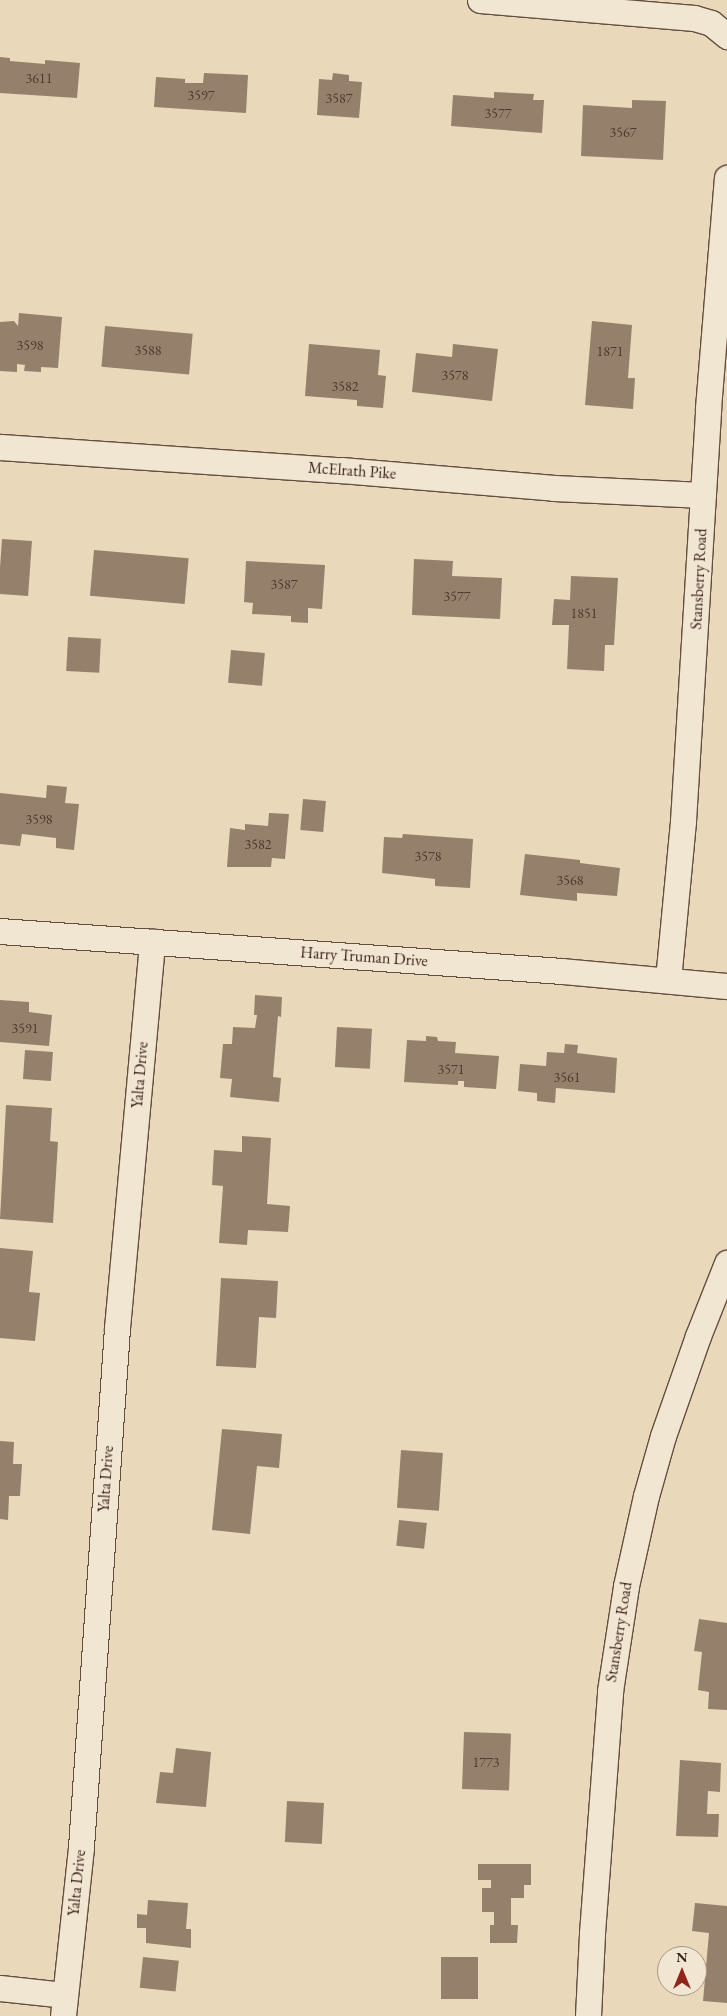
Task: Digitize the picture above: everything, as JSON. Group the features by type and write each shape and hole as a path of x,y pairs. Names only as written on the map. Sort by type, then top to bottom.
{"street":[{"path":"480,0 694,18 711,23 727,36"},
{"name":"Stansberry Road","path":"668,980 691,713 703,495 722,223 727,178"},
{"name":"McElrath Pike","path":"0,447 341,470 554,488 703,495"},
{"name":"Harry Truman Drive","path":"0,931 668,980 727,986"},
{"name":"Yalta Drive","path":"63,2005 81,1847 115,1358 152,942"},
{"name":"Stansberry Road","path":"588,2016 592,1933 610,1691 626,1586 662,1436 727,1263"},
{"path":"0,1988 63,2005"}],"building":[{"path":"0,57 10,58 10,61 45,64 45,60 80,63 77,98 0,93"},
{"path":"204,73 248,75 246,113 154,107 156,77 185,79 185,83 203,83"},
{"path":"333,73 349,75 349,81 362,82 359,118 317,115 319,79 332,80"},
{"path":"494,92 534,94 533,100 544,100 542,133 451,126 453,95 494,98"},
{"path":"632,100 666,101 663,160 581,156 583,105 632,108"},
{"path":"19,313 62,317 58,368 41,367 41,372 24,371 25,365 17,364 17,372 0,371 0,322 14,321 18,326"},
{"path":"592,321 632,325 628,378 635,378 633,409 585,405"},
{"path":"105,326 193,334 189,375 101,367"},
{"path":"309,344 380,350 378,375 386,376 383,408 357,406 357,400 305,396"},
{"path":"453,344 498,349 492,401 412,392 416,353 452,357"},
{"path":"2,539 32,541 28,596 0,594"},
{"path":"94,550 189,558 185,604 90,596"},
{"path":"414,559 453,561 452,576 502,578 500,619 412,615"},
{"path":"246,561 325,565 322,609 308,608 308,623 291,622 291,616 252,614 253,603 244,602"},
{"path":"571,576 618,578 614,645 605,645 604,671 567,669 569,625 552,625 554,599 570,600"},
{"path":"68,637 101,639 99,673 66,671"},
{"path":"231,650 265,653 262,686 228,683"},
{"path":"47,785 67,787 65,803 79,804 74,850 56,848 56,838 22,834 20,846 0,844 0,793 46,798"},
{"path":"303,799 326,801 323,832 300,830"},
{"path":"269,813 289,814 285,859 272,858 271,867 227,867 230,828 245,830 245,824 268,826"},
{"path":"403,834 473,839 470,888 435,886 435,879 382,873 384,837 402,838"},
{"path":"525,854 580,860 580,863 620,868 617,896 577,893 577,901 520,895"},
{"path":"255,995 282,997 281,1017 278,1016 273,1077 281,1078 279,1102 230,1097 232,1079 220,1078 223,1044 232,1044 233,1027 255,1028 257,1015 254,1015"},
{"path":"0,1000 29,1002 29,1012 52,1015 49,1046 0,1042"},
{"path":"337,1027 372,1029 370,1069 335,1067"},
{"path":"426,1036 437,1037 438,1041 456,1042 455,1053 499,1056 496,1089 464,1087 464,1081 458,1081 458,1085 404,1082 407,1040 426,1041"},
{"path":"565,1044 578,1045 577,1053 617,1058 615,1093 556,1088 555,1103 537,1101 537,1093 518,1091 520,1064 546,1066 547,1052 564,1053"},
{"path":"25,1050 53,1052 51,1081 23,1079"},
{"path":"6,1105 52,1108 50,1141 58,1142 53,1223 0,1219"},
{"path":"242,1136 271,1138 267,1204 290,1206 288,1232 248,1230 247,1245 219,1243 223,1186 212,1185 214,1150 242,1152"},
{"path":"0,1248 33,1251 29,1292 40,1293 35,1341 0,1338"},
{"path":"221,1278 278,1281 276,1318 259,1317 256,1368 216,1366"},
{"path":"222,1429 282,1434 279,1468 257,1466 250,1534 212,1530"},
{"path":"0,1441 14,1442 13,1464 22,1464 20,1496 9,1496 8,1520 0,1519"},
{"path":"401,1450 443,1453 439,1511 397,1508"},
{"path":"399,1520 427,1523 424,1549 396,1546"},
{"path":"699,1619 727,1623 727,1710 708,1709 709,1692 698,1690 702,1652 694,1651"},
{"path":"464,1732 511,1734 509,1791 462,1789"},
{"path":"176,1748 211,1752 206,1807 156,1803 160,1772 173,1773"},
{"path":"680,1760 721,1763 720,1792 708,1791 707,1814 719,1814 718,1837 676,1836"},
{"path":"287,1801 324,1803 322,1844 285,1842"},
{"path":"478,1864 531,1864 531,1885 524,1885 524,1898 511,1898 511,1925 518,1925 517,1943 490,1943 490,1925 494,1925 494,1912 482,1912 482,1888 491,1888 491,1880 478,1880"},
{"path":"148,1900 188,1903 186,1929 191,1929 191,1948 146,1943 146,1928 137,1928 137,1914 147,1915"},
{"path":"695,1903 727,1906 727,2003 703,2001 703,1996 707,1996 709,1933 692,1931"},
{"path":"143,1957 179,1961 176,1992 140,1988"},
{"path":"441,1957 478,1957 478,1999 441,1999"}]}
